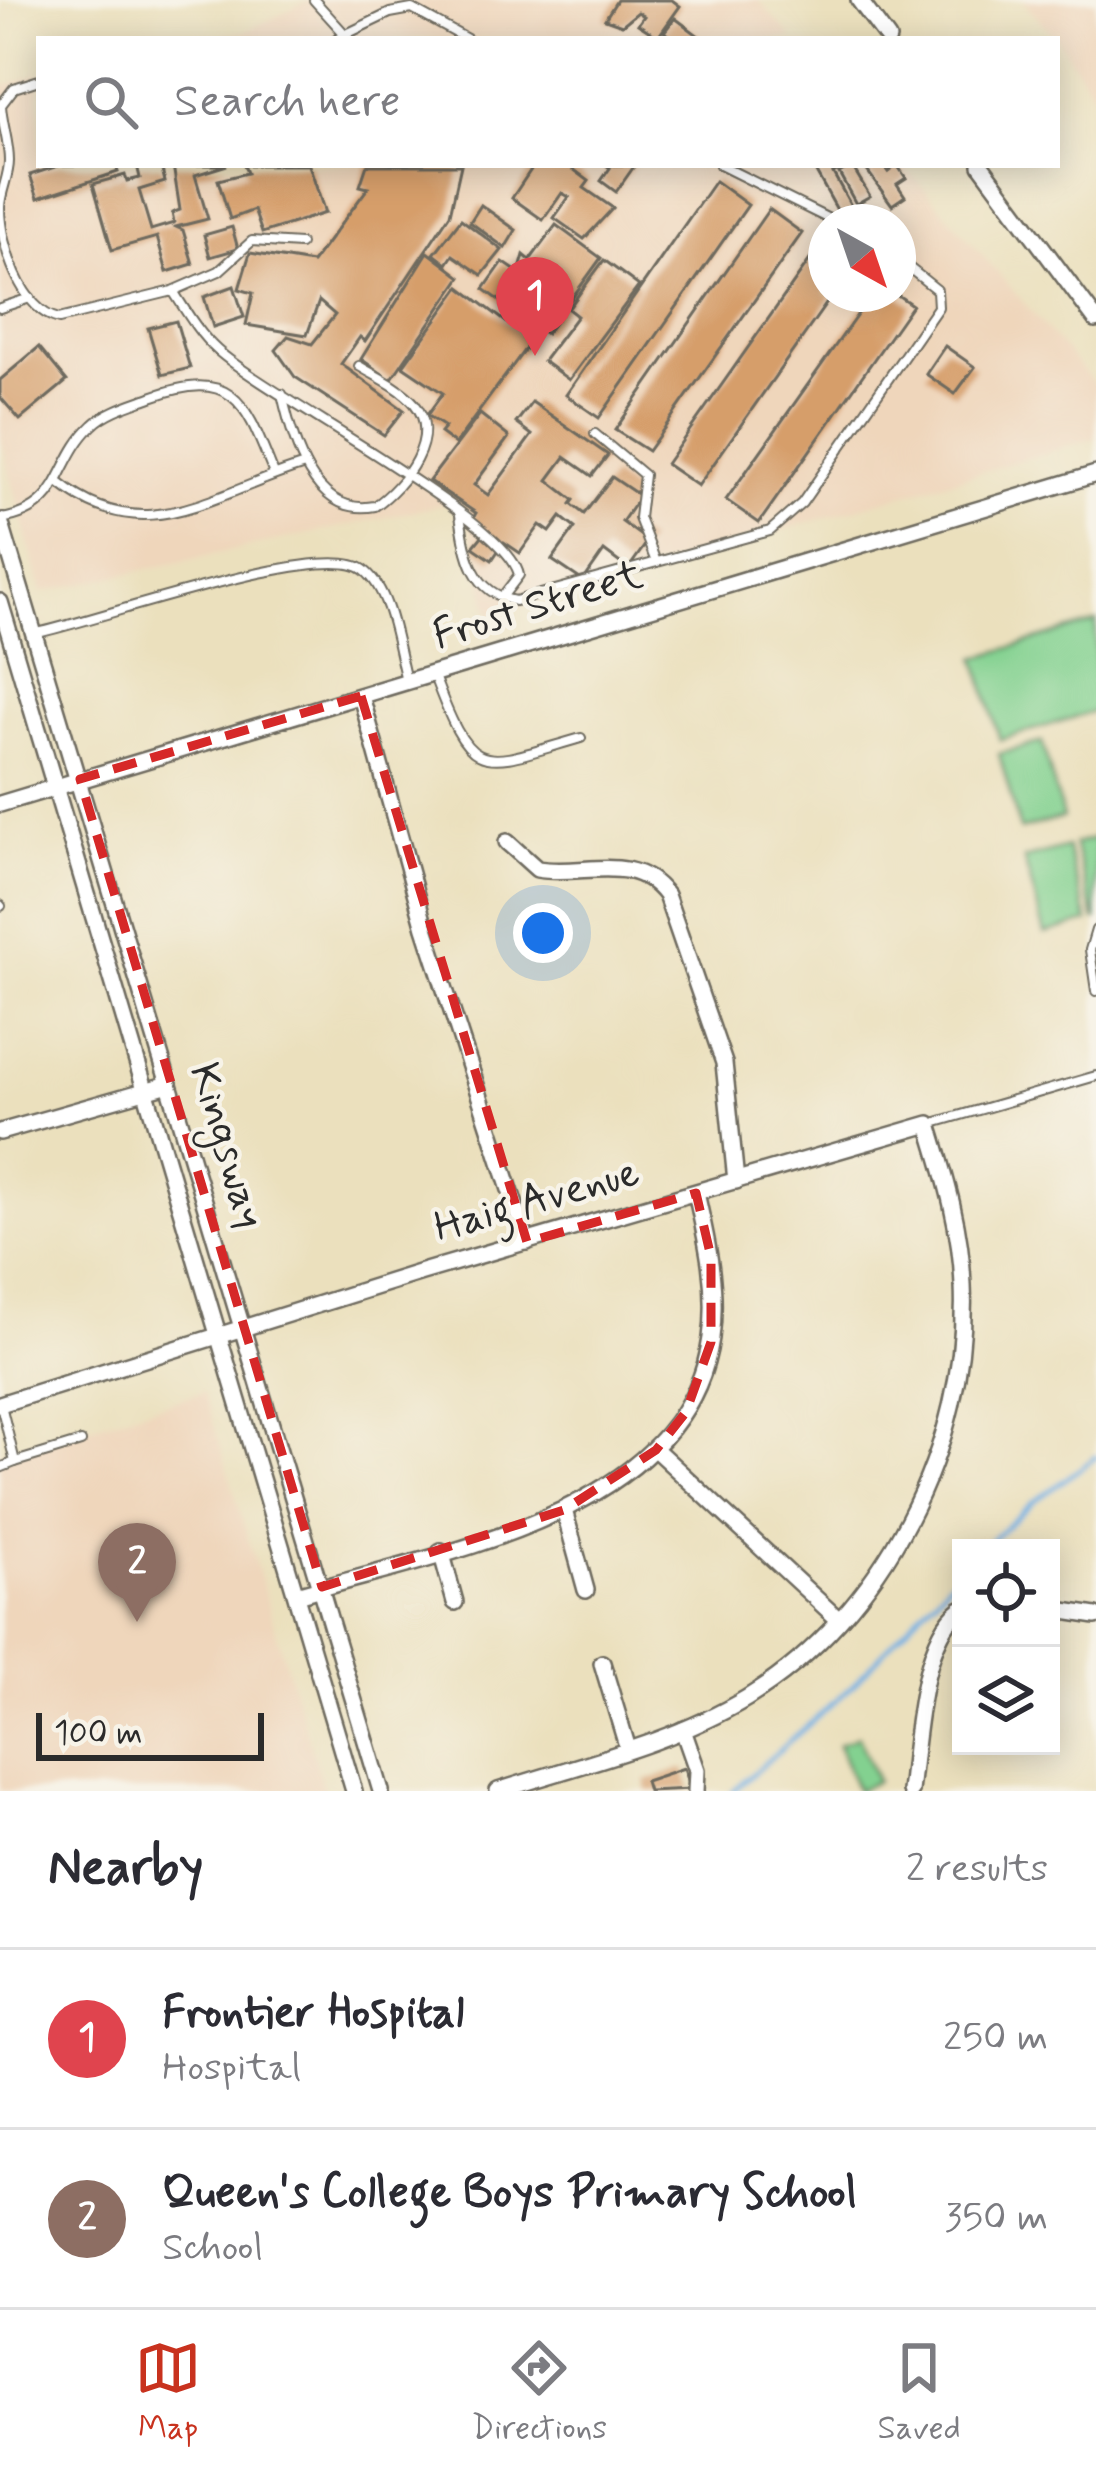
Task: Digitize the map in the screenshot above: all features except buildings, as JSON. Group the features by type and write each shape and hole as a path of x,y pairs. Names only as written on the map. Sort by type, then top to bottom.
{"street":[{"path":"859,0 886,36"},
{"path":"984,168 1096,320"},
{"name":"Frost Street","path":"0,804 1096,474"},
{"name":"Kingsway","path":"0,520 381,1791"},
{"name":"Kingsway","path":"0,602 354,1791"},
{"path":"361,696 425,928 527,1242"},
{"path":"507,842 537,869 630,868 649,876 666,895 724,1064 736,1181"},
{"path":"0,1132 169,1084"},
{"path":"498,1791 683,1730 767,1684 838,1620 908,1521 940,1446 954,1388 963,1287 952,1198 929,1124"},
{"name":"Haig Avenue","path":"0,1404 929,1124"},
{"path":"297,1595 497,1537 565,1510 656,1450 686,1412 711,1342 711,1257 696,1192"},
{"path":"656,1450 838,1620"},
{"path":"565,1510 586,1590"},
{"path":"441,1551 455,1602"},
{"path":"1060,1610 1096,1616"},
{"path":"910,1791 934,1649 952,1621"},
{"path":"602,1663 628,1749"},
{"path":"683,1730 697,1770 696,1791"}],"lane":[{"path":"314,0 339,35 412,9 462,36"},
{"path":"36,81 14,88 2,105 9,164 0,212 5,256 44,314 59,319 173,291 219,271 252,242 300,244"},
{"path":"726,168 808,209"},
{"path":"460,515 469,566 501,598 529,601 770,531 802,503 938,307 937,290 916,273"},
{"path":"173,291 216,349 407,475 504,550 518,567 516,584 501,598"},
{"path":"0,308 30,298"},
{"path":"281,392 305,465 320,487 352,507 375,506 407,475 424,436 419,408 359,366"},
{"path":"0,520 31,512 58,482 78,441 97,420 169,390 209,383 243,404 274,475"},
{"path":"596,434 644,475 639,518 656,562"},
{"path":"58,482 91,508 137,518 305,465"},
{"path":"35,634 296,563 342,560 362,568 377,587 407,682"},
{"path":"434,675 456,735 467,752 485,761 581,738"},
{"path":"1096,930 1090,950 1096,991"},
{"name":"Haig Avenue","path":"929,1124 1096,1076"},
{"path":"0,1404 15,1462"},
{"path":"0,1468 81,1442"}],"highlighted area":[{"path":"361,696 527,1242 696,1193 711,1257 711,1342 686,1412 656,1450 564,1510 322,1587 80,779"}],"shaded area":[{"path":"310,0 758,0 790,36 227,36"},
{"path":"1022,0 1096,0 1096,98 1060,44 1060,36 1054,36"},
{"path":"36,75 36,168 907,168 1096,386 1096,438 490,616 466,509 455,502 42,592 0,436 0,87"},
{"path":"204,1392 324,1791 0,1791 0,1453"}],"green space":[{"path":"1096,622 1096,711 1000,740 976,658"},
{"path":"1042,742 1063,818 1020,830 999,754"},
{"path":"1096,838 1096,920 1095,920 1074,844"},
{"path":"1067,847 1088,922 1045,934 1024,859"},
{"path":"858,1736 877,1781 857,1790 838,1745"}],"waterway":[{"path":"993,1539 1032,1503 1096,1457"},
{"path":"733,1791 848,1690 952,1579"}],"place":[{"name":"Frontier Hospital","path":"535,356"},
{"name":"Queen's College Boys Primary School","path":"137,1622"}]}
